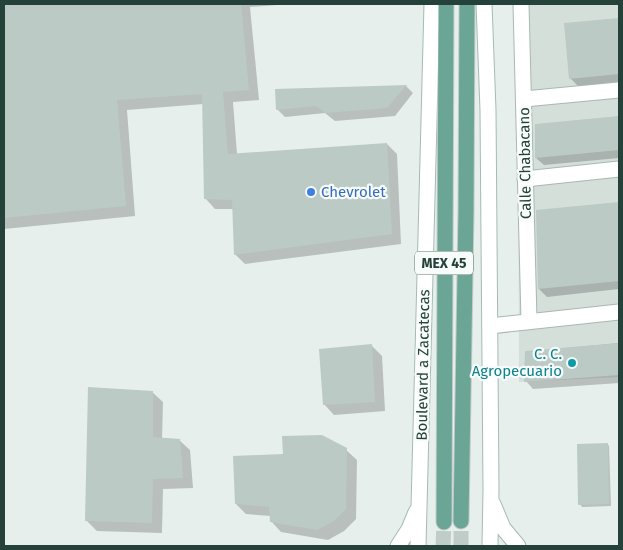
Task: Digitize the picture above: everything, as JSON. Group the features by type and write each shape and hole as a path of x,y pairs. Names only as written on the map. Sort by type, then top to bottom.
{"main road":[{"name":"Boulevard a Zacatecas","path":"421,542 420,491 432,4"},
{"name":"Boulevard a Zacatecas","path":"444,522 446,4"},
{"name":"MEX 45","path":"461,521 467,4"},
{"name":"MEX 45","path":"484,4 488,101 490,326 490,498 488,542"},
{"name":"Calle Chabacano","path":"521,4 526,179 524,322"},
{"path":"524,99 619,90"},
{"path":"526,179 619,169"},
{"path":"490,326 619,312"},
{"path":"398,546 414,517 420,491"},
{"path":"490,498 503,528 518,546"}],"shaded area":[{"path":"518,4 619,4 619,377 519,382"}],"building":[{"path":"4,4 241,4 249,90 223,92 228,154 387,143 392,234 234,255 232,200 204,199 202,94 117,100 126,206 4,218"},
{"path":"619,18 619,74 569,79 564,23"},
{"path":"407,85 387,108 326,113 316,106 276,110 275,89"},
{"path":"619,116 619,150 535,158 535,124"},
{"path":"619,202 619,281 538,289 536,210"},
{"name":"C. C. Agropecuario","path":"619,343 619,375 524,382 525,351"},
{"path":"372,344 375,402 323,405 319,349"},
{"path":"88,387 153,391 153,437 180,439 183,478 153,479 152,523 85,521"},
{"path":"322,435 347,448 346,509 334,521 317,530 270,522 269,507 235,504 233,456 283,454 282,436"},
{"path":"608,443 609,504 578,505 577,444"}],"tunnel":[{"path":"461,521 461,546"},
{"path":"443,546 444,522"}],"place":[{"name":"Chevrolet","path":"311,192"},
{"name":"C. C. Agropecuario","path":"572,363"}]}
